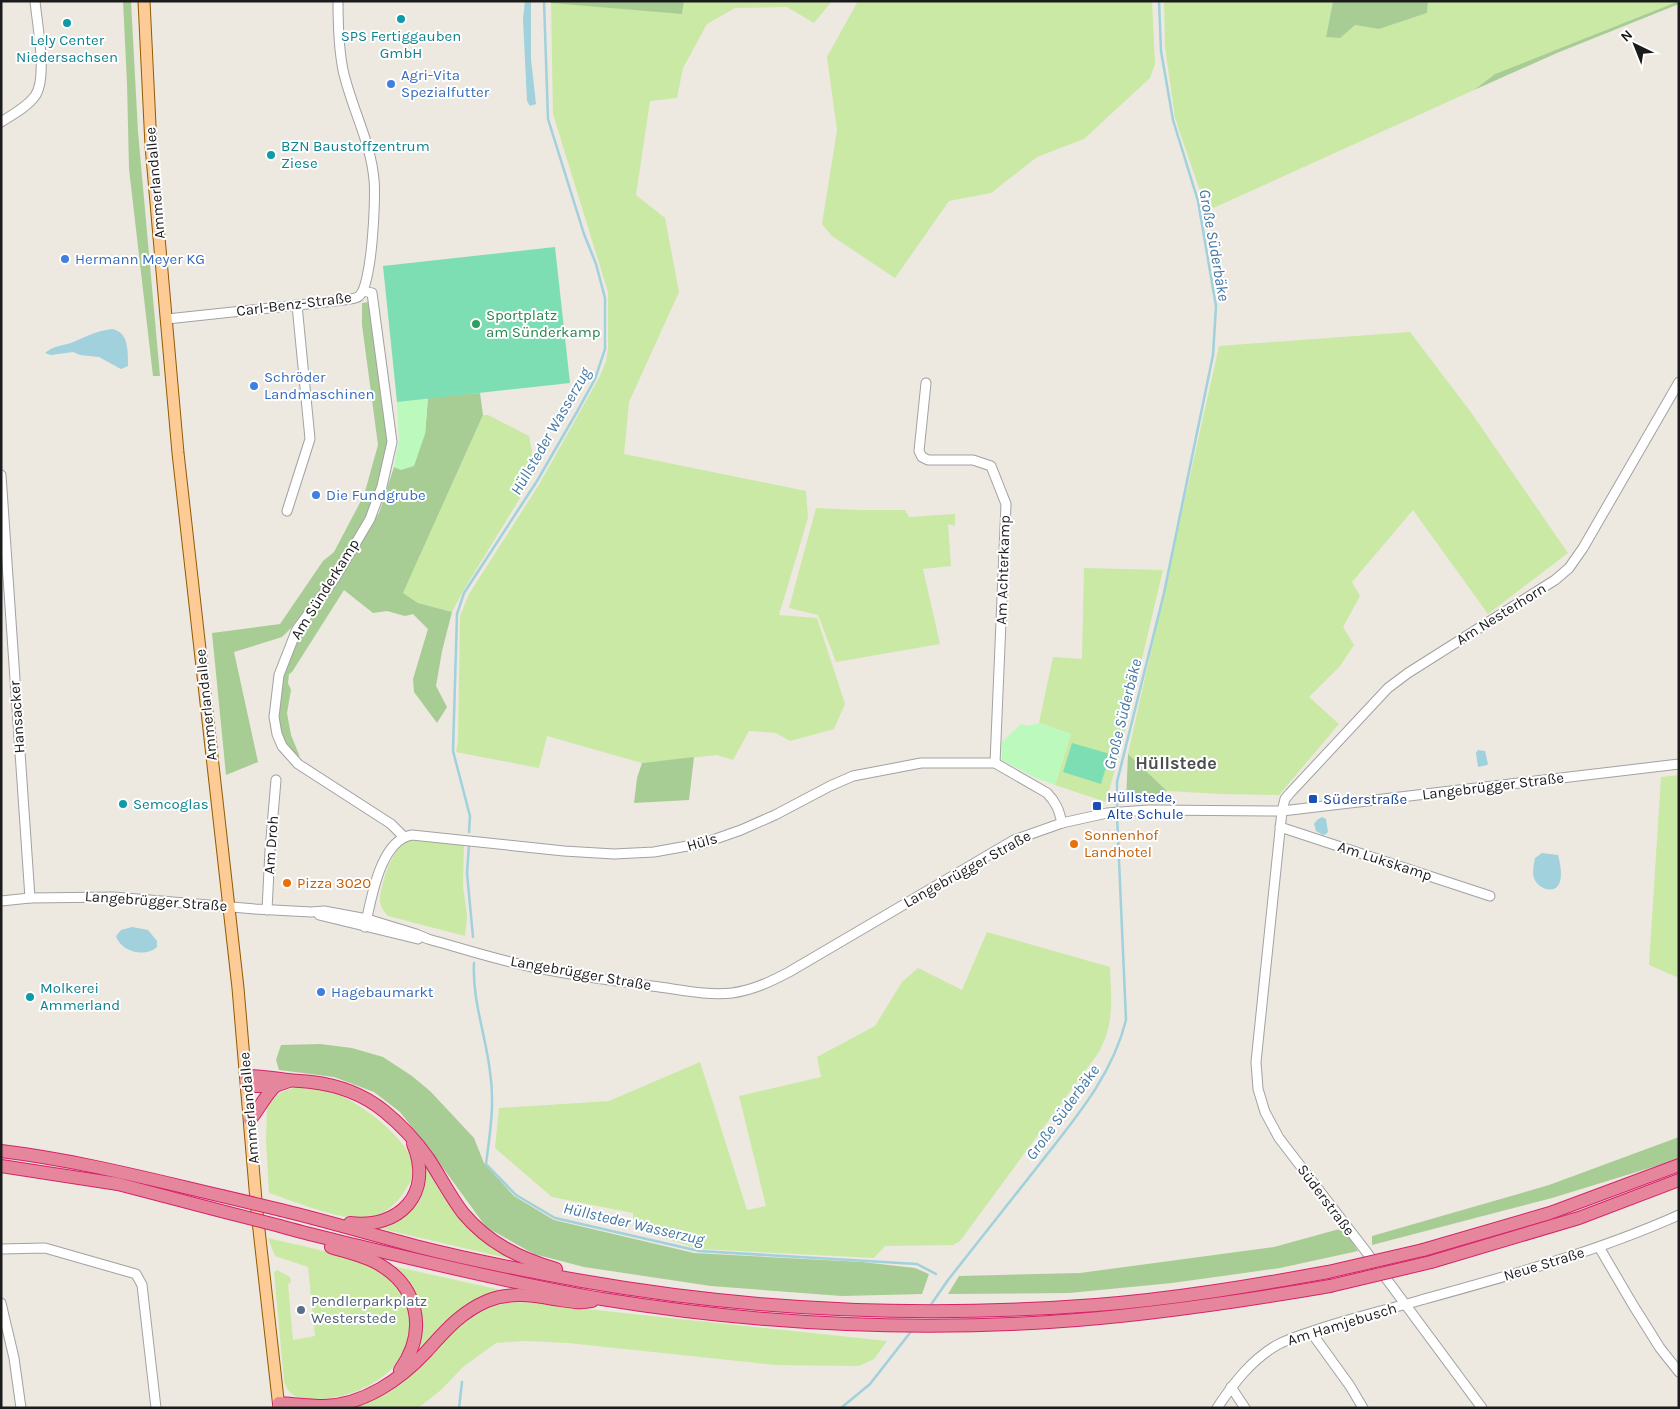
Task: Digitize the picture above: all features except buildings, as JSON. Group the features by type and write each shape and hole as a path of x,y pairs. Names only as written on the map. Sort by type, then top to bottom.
{"highway":[{"path":"247,1081 265,1076 325,1084 355,1094 384,1111 409,1135 464,1213 479,1229 495,1242 526,1260 566,1273 583,1282"},
{"path":"250,1120 260,1109 270,1091 275,1086 289,1080"},
{"path":"247,1081 275,1086"},
{"path":"286,1211 304,1212 347,1223 359,1224 382,1222 396,1215 410,1201 419,1179 418,1157 409,1135"},
{"path":"1,1151 59,1159 116,1170 286,1211 418,1247 583,1282 682,1296 950,1325 1050,1322 1150,1313 1330,1286 1430,1262 1579,1218 1679,1180"},
{"path":"1,1166 118,1184 314,1236 449,1268 602,1299 728,1315 807,1322 884,1318 955,1311 1050,1308 1146,1300 1236,1288 1328,1272 1423,1250 1550,1214 1679,1166"},
{"path":"314,1236 329,1247 367,1259 382,1266 397,1278 408,1293 416,1318 415,1338 406,1361 393,1380"},
{"path":"279,1406 323,1407 358,1399 374,1392 411,1367 449,1326 462,1315 488,1300 502,1296 518,1295 581,1303 602,1299"}],"main road":[{"name":"Ammerlandallee","path":"144,1 151,146 178,453 229,906 247,1081 260,1236 279,1406"}],"street":[{"path":"1,122 23,107 34,96 40,85 41,68 35,1"},
{"name":"Carl-Benz-Straße","path":"167,319 344,300 358,297 363,291 371,257 374,180 369,155 343,70 338,1"},
{"name":"Am Sünderkamp","path":"363,291 372,294 392,442 388,462 382,486 370,519 335,578 297,629 279,675 274,717 277,734 282,746 298,764 391,824 403,836"},
{"path":"287,511 310,439 297,305"},
{"name":"Am Nesterhorn","path":"1282,811 1285,799 1290,792 1388,688 1408,673 1555,580 1569,568 1584,548 1679,382"},
{"name":"Am Achterkamp","path":"926,383 919,451 922,457 928,460 973,460 991,466 1006,504 995,763"},
{"name":"Hansacker","path":"1,475 30,898"},
{"path":"995,763 1054,799 1058,806 1062,823"},
{"name":"Hüls","path":"403,836 412,834 564,851 614,854 654,852 704,842 741,830 775,815 830,786 864,773 921,764 995,763"},
{"name":"Langebrügger Straße","path":"1,901 30,898 114,897 311,912 322,916 366,923 414,939 428,940 526,966 604,979 714,993 749,990 768,983 1000,847 1025,835 1062,823 1107,813 1127,811 1282,811 1679,764"},
{"name":"Am Droh","path":"267,910 276,780"},
{"name":"Süderstraße","path":"1282,811 1256,1062 1258,1089 1265,1112 1279,1138 1482,1408"},
{"name":"Am Lukskamp","path":"1280,826 1490,896"},
{"path":"366,923 381,865 403,836"},
{"name":"Neue Straße","path":"1405,1304 1495,1280 1599,1247 1677,1218"},
{"path":"1599,1247 1633,1306 1660,1348 1679,1372"},
{"path":"1,1249 45,1248 136,1274 142,1285 156,1408"},
{"path":"1,1304 14,1358 21,1408"},
{"name":"Am Hamjebusch","path":"1217,1408 1231,1387 1252,1365 1276,1346 1300,1335 1358,1316 1405,1304"},
{"path":"1311,1332 1350,1386 1363,1408"},
{"path":"1231,1387 1245,1408"}],"green space":[{"path":"123,1 131,1 138,132 160,376 153,376 129,169"},
{"path":"550,1 684,1 682,14 551,3"},
{"path":"684,1 832,1 814,23 787,7 735,8 707,24 683,68 677,98 650,101 636,195 665,218 679,292 629,402 624,454 806,491 808,518 779,615 817,618 845,704 834,729 790,741 776,733 749,731 733,760 717,755 642,763 547,736 539,768 456,752 458,741 460,616 469,594 540,483 600,376 606,361 608,348 608,292 553,114 551,3 682,13"},
{"path":"858,1 1152,1 1155,64 1150,78 1084,139 1037,157 991,193 949,201 895,278 832,236 822,224 837,130 827,57"},
{"path":"1164,1 1333,1 1326,37 1355,25 1379,29 1427,13 1428,1 1679,1 1495,74 1474,90 1211,209 1202,197 1175,118 1165,47"},
{"path":"1333,1 1428,1 1427,13 1379,29 1355,25 1340,38 1326,37"},
{"path":"1679,1 1679,4 1557,53 1474,90 1495,74"},
{"name":"Sportplatz am Sünderkamp","path":"555,247 570,383 397,402 383,266"},
{"path":"370,302 388,441 373,502 332,573 292,627 282,637 234,652 258,762 226,775 212,633 280,624 323,561 334,552 364,495 378,445 362,325 362,303"},
{"path":"1410,332 1470,411 1568,553 1488,614 1413,510 1352,582 1360,596 1343,627 1354,645 1340,666 1309,697 1339,724 1279,795 1167,791 1128,754 1219,346"},
{"path":"480,393 483,415 403,593 418,603 452,612 442,651 436,686 447,707 437,723 414,692 413,679 428,629 413,614 405,616 387,611 373,613 344,590 289,674 288,683 291,690 287,713 291,735 300,757 288,747 281,734 279,713 281,682 300,635 334,586 379,513 394,467 401,469 425,434 428,397"},
{"path":"428,397 425,434 414,466 401,470 394,467 399,440 397,402"},
{"path":"483,415 488,415 529,436 536,472 452,612 418,603 403,593"},
{"path":"816,508 905,510 909,517 955,514 955,526 948,524 951,566 923,569 940,644 836,662 818,615 789,608"},
{"path":"1084,568 1163,570 1106,802 1055,785 1071,734 1039,723 1053,657 1082,659"},
{"path":"1039,723 1071,734 1055,785 1034,777 1002,760 1002,742 1021,724 1028,726"},
{"path":"1072,743 1110,754 1101,784 1063,772"},
{"path":"1128,754 1167,791 1146,799 1126,801"},
{"path":"694,757 689,800 634,803 637,778 642,763"},
{"path":"1679,775 1679,978 1649,965 1661,777"},
{"path":"416,839 464,842 463,886 467,916 465,936 388,916 382,908 380,896 387,870 395,852 406,841"},
{"path":"987,932 1110,967 1110,1020 1099,1052 960,1241 953,1245 885,1246 874,1258 699,1249 634,1228 633,1213 552,1197 495,1148 499,1108 609,1101 700,1062 747,1210 766,1206 739,1096 821,1077 817,1057 875,1026 902,982 918,968 962,990"},
{"path":"320,1044 352,1048 383,1057 412,1076 430,1091 474,1138 484,1163 514,1196 554,1220 694,1253 862,1262 915,1268 929,1274 922,1294 842,1296 711,1286 584,1267 534,1254 486,1227 400,1112 374,1092 334,1077 279,1070 276,1060 281,1045"},
{"path":"302,1086 329,1091 356,1104 383,1124 405,1148 412,1160 414,1171 402,1195 389,1209 373,1216 351,1218 315,1209 269,1193 266,1141 267,1108 276,1096 286,1090"},
{"path":"1679,1137 1679,1159 1552,1198 1372,1245 1372,1236 1549,1185"},
{"path":"421,1157 440,1189 460,1216 483,1239 515,1260 378,1228 405,1215"},
{"path":"1343,1228 1358,1251 1280,1268 1172,1283 1069,1293 948,1294 959,1276 1080,1273 1274,1247"},
{"path":"268,1238 357,1261 381,1272 394,1283 407,1308 410,1327 407,1344 399,1360 388,1373 373,1383 339,1397 305,1399 289,1392 284,1381 274,1272 277,1270 290,1277 291,1282 288,1284 293,1340 315,1336 308,1267 275,1256"},
{"path":"386,1264 501,1290 490,1294 409,1364 420,1319"},
{"path":"542,1302 577,1308 887,1341 874,1359 859,1366 775,1365 568,1343 526,1341 496,1343 463,1367 441,1390 418,1408 349,1408 368,1402 399,1386 466,1319 484,1309 506,1303"}],"water":[{"path":"525,1 531,1 531,59 536,104 530,106 527,101 523,19"},
{"path":"112,329 118,331 125,338 128,366 121,369 99,357 80,355 73,352 51,355 45,353 54,348"},
{"path":"1478,750 1485,751 1487,765 1478,767 1476,753"},
{"path":"1322,817 1326,819 1328,832 1323,835 1316,831 1314,824"},
{"path":"1542,853 1558,855 1561,877 1557,887 1550,890 1538,885 1534,878 1535,858"},
{"path":"132,927 148,930 157,941 157,947 140,953 123,946 116,936 121,930"}],"waterway":[{"name":"Hüllsteder Wasserzug","path":"469,832 470,816 453,751 457,614 464,593 537,481 578,410 595,379 605,349 605,298 596,264 584,234 548,119 544,1"},
{"name":"Große Süderbäke","path":"1117,810 1117,782 1164,593 1213,355 1216,306 1198,201 1173,120 1161,51 1159,1"},
{"name":"Große Süderbäke","path":"930,1306 948,1280 1078,1115 1101,1079 1120,1041 1126,1020 1117,815"},
{"name":"Hüllsteder Wasserzug","path":"469,844 467,873 473,937"},
{"name":"Hüllsteder Wasserzug","path":"474,963 475,991 488,1058 492,1095 486,1164 516,1195 555,1218 699,1251 917,1264 936,1274"},
{"name":"Große Süderbäke","path":"841,1408 870,1384 913,1329"},
{"path":"459,1408 462,1382"}],"place":[{"name":"SPS Fertiggauben GmbH","path":"401,19"},
{"name":"Lely Center Niedersachsen","path":"67,23"},
{"name":"Agri-Vita Spezialfutter","path":"391,84"},
{"name":"BZN Baustoffzentrum Ziese","path":"271,155"},
{"name":"Hermann Meyer KG","path":"65,259"},
{"name":"Sportplatz am Sünderkamp","path":"476,324"},
{"name":"Schröder Landmaschinen","path":"254,386"},
{"name":"Die Fundgrube","path":"316,495"},
{"name":"Süderstraße","path":"1313,799"},
{"name":"Semcoglas","path":"123,804"},
{"name":"Hüllstede, Alte Schule","path":"1097,806"},
{"name":"Sonnenhof Landhotel","path":"1074,844"},
{"name":"Pizza 3020","path":"287,883"},
{"name":"Hagebaumarkt","path":"321,992"},
{"name":"Molkerei Ammerland","path":"30,997"},
{"name":"Pendlerparkplatz Westerstede","path":"301,1310"}],"district":[{"name":"Hüllstede","path":"1176,763"}]}
